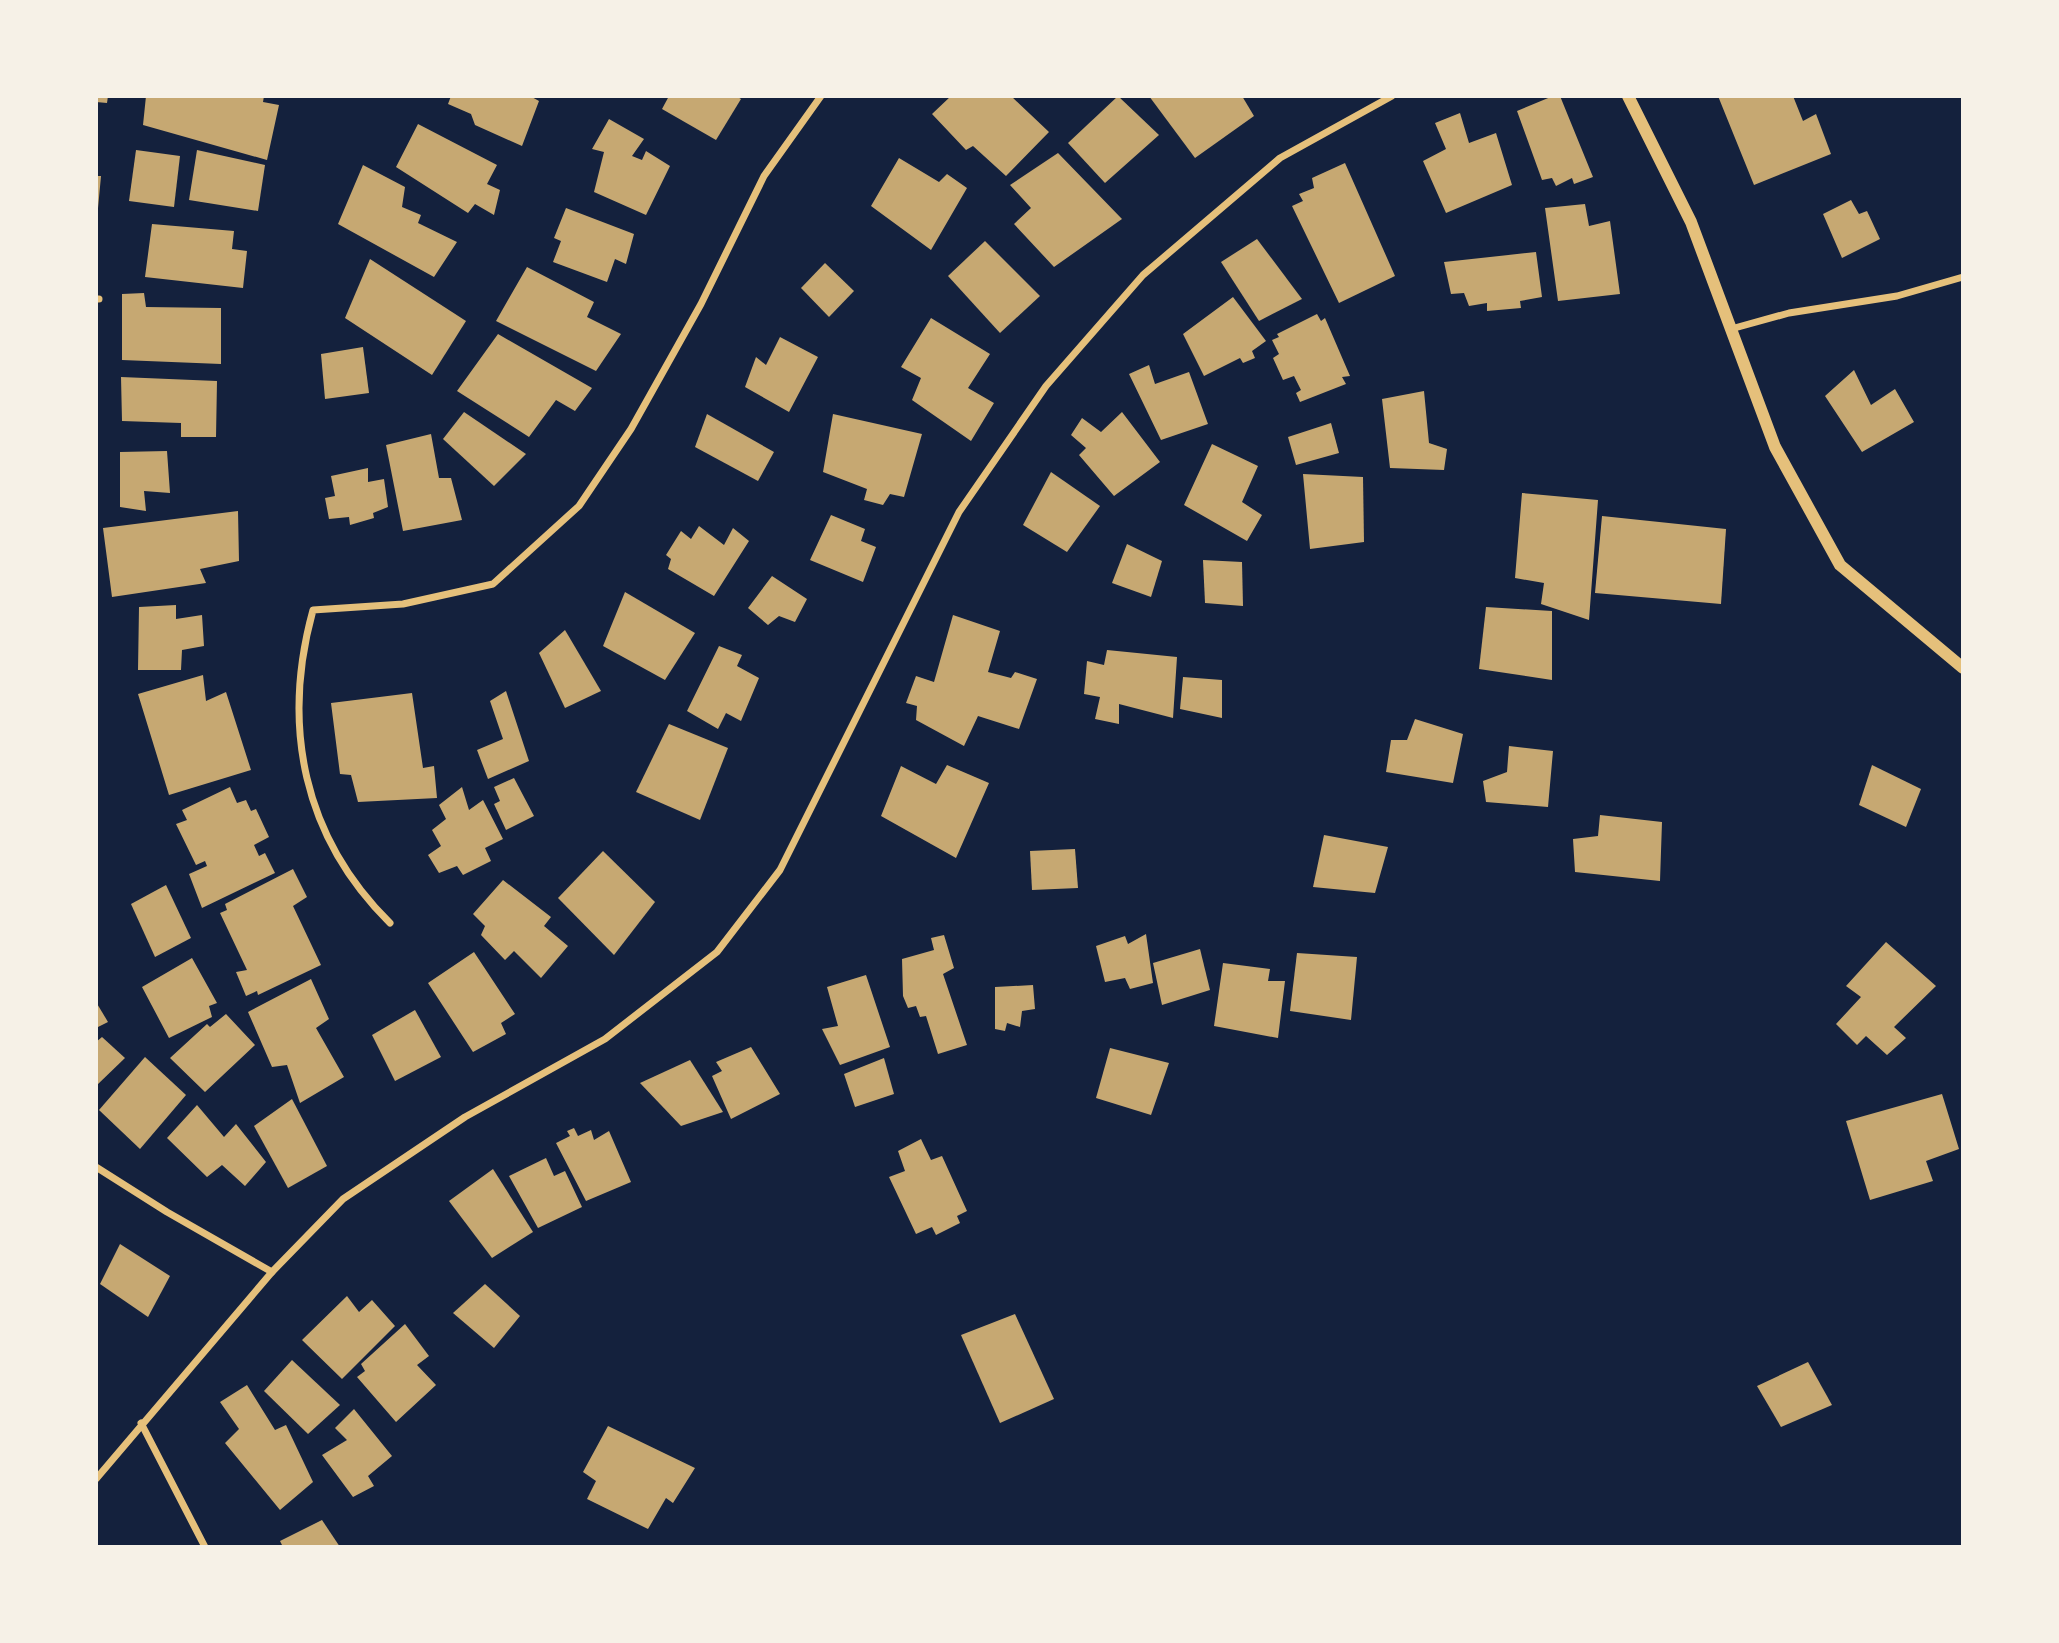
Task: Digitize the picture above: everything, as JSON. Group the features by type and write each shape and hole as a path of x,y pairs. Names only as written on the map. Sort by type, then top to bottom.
{"street":[{"path":"390,923 360,891 330,847 318,817 303,758 298,730 299,671 313,610 403,604 493,584 579,506 650,395 701,304 764,176 821,96"},
{"path":"96,1479 272,1272 343,1199 465,1118 605,1039 717,952 780,870 959,512 1046,386 1143,275 1280,158 1392,96"},
{"path":"1629,96 1691,222 1775,447 1840,565 1963,668"},
{"path":"1731,329 1789,313 1897,296 1963,277"},
{"path":"96,1167 167,1212 272,1272"},
{"path":"141,1423 205,1547"}],"building":[{"path":"96,96 108,96 107,103 96,102"},
{"path":"146,96 264,96 263,102 279,105 267,160 143,125"},
{"path":"451,96 530,96 539,101 522,146 475,125 471,114 448,104"},
{"path":"669,96 736,96 741,99 716,140 662,109"},
{"path":"951,96 1011,96 1049,132 1006,176 973,146 966,150 932,114"},
{"path":"1118,96 1159,135 1105,183 1068,143"},
{"path":"1149,96 1242,96 1254,116 1195,158"},
{"path":"1553,96 1560,96 1593,177 1574,184 1572,178 1556,186 1552,178 1542,180 1517,111"},
{"path":"1718,96 1793,96 1803,121 1816,114 1831,154 1754,185"},
{"path":"1460,113 1469,143 1496,133 1512,185 1446,213 1423,161 1446,149 1435,123"},
{"path":"609,119 644,139 632,156 642,160 646,151 670,166 646,215 594,192 604,152 592,149"},
{"path":"418,124 497,165 487,184 500,190 494,215 475,204 468,213 396,167"},
{"path":"136,150 180,156 174,207 129,201"},
{"path":"197,150 265,165 258,211 189,200"},
{"path":"1058,153 1122,219 1054,267 1014,224 1031,208 1010,185"},
{"path":"899,158 939,182 947,174 967,188 931,250 871,206"},
{"path":"1345,163 1395,276 1339,303 1292,206 1303,201 1299,194 1314,188 1312,178"},
{"path":"363,165 405,187 402,207 421,215 418,223 457,242 434,277 338,224"},
{"path":"96,176 101,176 98,208 96,208"},
{"path":"1851,200 1859,214 1867,211 1880,239 1842,258 1823,214"},
{"path":"1585,204 1589,226 1610,221 1620,294 1558,301 1545,208"},
{"path":"566,208 634,234 626,264 615,259 607,282 553,262 561,241 554,238"},
{"path":"152,224 234,231 232,249 247,251 243,288 145,277"},
{"path":"1257,239 1302,299 1259,321 1221,262"},
{"path":"985,241 1040,296 1000,333 948,276"},
{"path":"1536,252 1542,297 1520,301 1521,308 1487,311 1487,303 1469,306 1464,293 1451,294 1444,262"},
{"path":"370,259 466,321 432,375 345,318"},
{"path":"825,263 854,291 829,317 801,288"},
{"path":"527,267 594,302 587,317 621,334 596,371 496,321"},
{"path":"144,293 146,307 221,308 221,364 122,360 122,294"},
{"path":"1233,297 1266,341 1252,351 1255,358 1243,363 1240,358 1204,376 1183,334"},
{"path":"1317,314 1321,321 1325,318 1350,376 1342,377 1346,384 1300,402 1296,393 1301,390 1294,376 1283,380 1273,358 1279,354 1272,340 1279,337 1277,334"},
{"path":"931,318 990,354 968,388 994,403 971,441 912,400 921,378 901,367"},
{"path":"498,334 592,388 575,411 556,400 529,437 457,391"},
{"path":"780,337 818,357 789,412 745,387 756,357 766,365"},
{"path":"363,347 369,393 325,399 321,354"},
{"path":"1149,365 1155,384 1189,372 1208,424 1161,440 1129,374"},
{"path":"1854,370 1871,405 1895,389 1914,422 1862,452 1825,396"},
{"path":"121,377 217,381 216,437 181,437 181,423 122,421"},
{"path":"1424,391 1429,443 1447,449 1444,470 1390,468 1382,399"},
{"path":"464,412 526,454 494,486 443,439"},
{"path":"1122,412 1160,462 1114,496 1079,455 1086,448 1071,435 1082,418 1101,432"},
{"path":"707,414 774,452 758,481 695,447"},
{"path":"833,414 922,434 904,497 890,494 883,505 864,500 867,489 823,472"},
{"path":"1331,423 1339,453 1296,465 1288,437"},
{"path":"431,434 439,478 451,478 462,520 403,531 386,445"},
{"path":"1212,444 1258,466 1242,502 1262,515 1247,541 1184,505"},
{"path":"167,451 170,493 144,491 146,511 120,507 120,452"},
{"path":"368,468 368,482 384,479 388,507 373,513 374,518 350,525 349,517 329,519 325,498 335,496 331,476"},
{"path":"1051,472 1100,506 1067,552 1023,525"},
{"path":"1303,474 1363,477 1364,542 1310,549"},
{"path":"1522,493 1598,500 1589,620 1541,604 1544,583 1515,578"},
{"path":"238,511 239,561 200,569 206,583 112,597 103,528"},
{"path":"831,515 865,529 861,541 876,547 863,582 810,560"},
{"path":"1602,516 1726,529 1721,604 1595,593"},
{"path":"699,526 724,545 733,528 749,541 714,596 668,569 671,559 666,555 681,531 691,539"},
{"path":"1127,544 1162,561 1151,597 1112,583"},
{"path":"1203,560 1242,562 1243,606 1205,603"},
{"path":"772,576 807,599 795,622 779,616 768,625 748,608"},
{"path":"625,592 695,633 665,680 603,646"},
{"path":"176,605 176,619 202,615 204,646 182,650 181,670 138,670 139,607"},
{"path":"1486,607 1552,611 1552,680 1479,669"},
{"path":"953,615 1000,631 988,672 1011,678 1015,672 1037,679 1019,729 978,716 964,746 916,720 917,706 906,703 916,676 934,682"},
{"path":"565,630 601,691 565,708 539,653"},
{"path":"719,646 742,655 737,666 759,678 741,721 726,713 718,729 687,711"},
{"path":"1107,650 1177,657 1173,718 1119,704 1119,724 1095,719 1100,697 1084,694 1087,661 1104,665"},
{"path":"203,675 206,701 226,692 251,770 169,795 138,694"},
{"path":"1183,677 1222,680 1222,718 1180,709"},
{"path":"506,691 529,761 488,779 477,750 503,739 490,701"},
{"path":"412,693 423,768 434,766 437,798 358,802 351,775 340,774 331,703"},
{"path":"1415,719 1463,734 1453,783 1386,772 1391,740 1407,740"},
{"path":"669,724 728,748 700,820 636,792"},
{"path":"1509,746 1553,751 1548,807 1486,802 1483,781 1507,772"},
{"path":"947,765 989,783 956,858 881,816 901,766 936,784"},
{"path":"1872,765 1921,789 1906,827 1859,805"},
{"path":"514,778 534,816 506,830 494,804 500,801 494,787"},
{"path":"230,787 237,803 246,800 251,811 256,809 269,837 254,845 259,856 265,853 275,873 202,908 189,874 207,866 205,861 196,865 176,824 187,820 182,810"},
{"path":"462,787 469,810 483,800 503,839 485,848 491,861 463,875 457,866 439,873 428,855 441,846 432,830 446,819 439,805"},
{"path":"1600,815 1662,822 1660,881 1575,872 1573,839 1598,836"},
{"path":"1324,835 1388,847 1375,893 1313,887"},
{"path":"1075,849 1078,888 1032,890 1030,851"},
{"path":"603,851 655,902 614,955 558,898"},
{"path":"293,869 307,897 293,906 321,965 258,995 257,991 246,996 236,972 247,970 220,913 227,910 225,904"},
{"path":"503,880 551,917 544,926 568,946 541,978 514,951 505,960 481,935 485,926 473,914"},
{"path":"166,885 191,938 155,957 131,904"},
{"path":"1146,934 1153,983 1130,989 1125,978 1105,982 1096,946 1125,936 1128,944"},
{"path":"944,935 954,968 943,974 967,1045 938,1054 926,1016 920,1017 916,1006 908,1008 903,996 902,959 934,950 931,938"},
{"path":"1886,942 1936,986 1894,1027 1906,1038 1887,1055 1866,1036 1857,1045 1836,1024 1861,997 1846,986"},
{"path":"1200,949 1210,990 1162,1005 1153,963"},
{"path":"474,952 515,1014 501,1023 506,1034 473,1052 428,983"},
{"path":"1297,953 1357,957 1351,1020 1290,1011"},
{"path":"192,958 217,1003 209,1006 212,1017 169,1038 142,987"},
{"path":"1223,963 1270,969 1268,981 1285,981 1278,1038 1214,1026"},
{"path":"866,975 890,1047 840,1065 822,1029 838,1026 827,987"},
{"path":"311,979 329,1019 316,1028 344,1077 300,1103 287,1065 272,1067 248,1012"},
{"path":"1033,985 1035,1009 1022,1011 1020,1027 1007,1023 1005,1031 995,1029 995,987"},
{"path":"96,1002 108,1022 96,1028"},
{"path":"415,1010 441,1057 395,1081 372,1035"},
{"path":"226,1014 255,1045 205,1092 170,1058 207,1024 210,1027"},
{"path":"102,1037 125,1058 96,1086 96,1042"},
{"path":"751,1047 780,1094 731,1119 712,1076 722,1071 716,1062"},
{"path":"1110,1048 1169,1063 1151,1115 1096,1098"},
{"path":"145,1057 186,1095 140,1149 99,1110"},
{"path":"884,1058 894,1094 855,1107 844,1074"},
{"path":"690,1060 723,1112 681,1126 640,1083"},
{"path":"1942,1094 1959,1149 1926,1161 1933,1181 1870,1200 1846,1121"},
{"path":"292,1099 327,1166 288,1188 254,1126"},
{"path":"197,1105 224,1137 236,1124 266,1162 245,1186 222,1165 207,1177 167,1138"},
{"path":"574,1128 578,1136 591,1130 594,1140 609,1131 631,1182 586,1201 556,1143 570,1136 567,1131"},
{"path":"921,1139 931,1160 942,1156 967,1211 957,1216 960,1223 936,1235 932,1227 916,1234 889,1177 905,1171 898,1151"},
{"path":"546,1158 554,1176 565,1171 582,1207 538,1228 509,1176"},
{"path":"493,1169 533,1232 492,1258 449,1201"},
{"path":"120,1244 170,1276 148,1317 100,1284"},
{"path":"485,1284 520,1316 494,1348 453,1313"},
{"path":"347,1296 359,1312 372,1300 395,1326 342,1379 302,1340"},
{"path":"1015,1314 1054,1399 1000,1423 961,1335"},
{"path":"405,1324 429,1356 417,1365 436,1385 396,1422 357,1377 365,1371 361,1364"},
{"path":"292,1360 340,1405 308,1434 264,1391"},
{"path":"1808,1362 1832,1405 1781,1427 1757,1386"},
{"path":"247,1385 275,1430 286,1425 313,1482 280,1510 225,1443 239,1429 220,1402"},
{"path":"354,1409 392,1456 368,1476 374,1486 353,1497 322,1455 347,1440 335,1428"},
{"path":"608,1426 695,1468 673,1503 666,1498 648,1529 587,1499 596,1481 583,1472"},
{"path":"322,1520 340,1547 283,1547 280,1541"}]}
